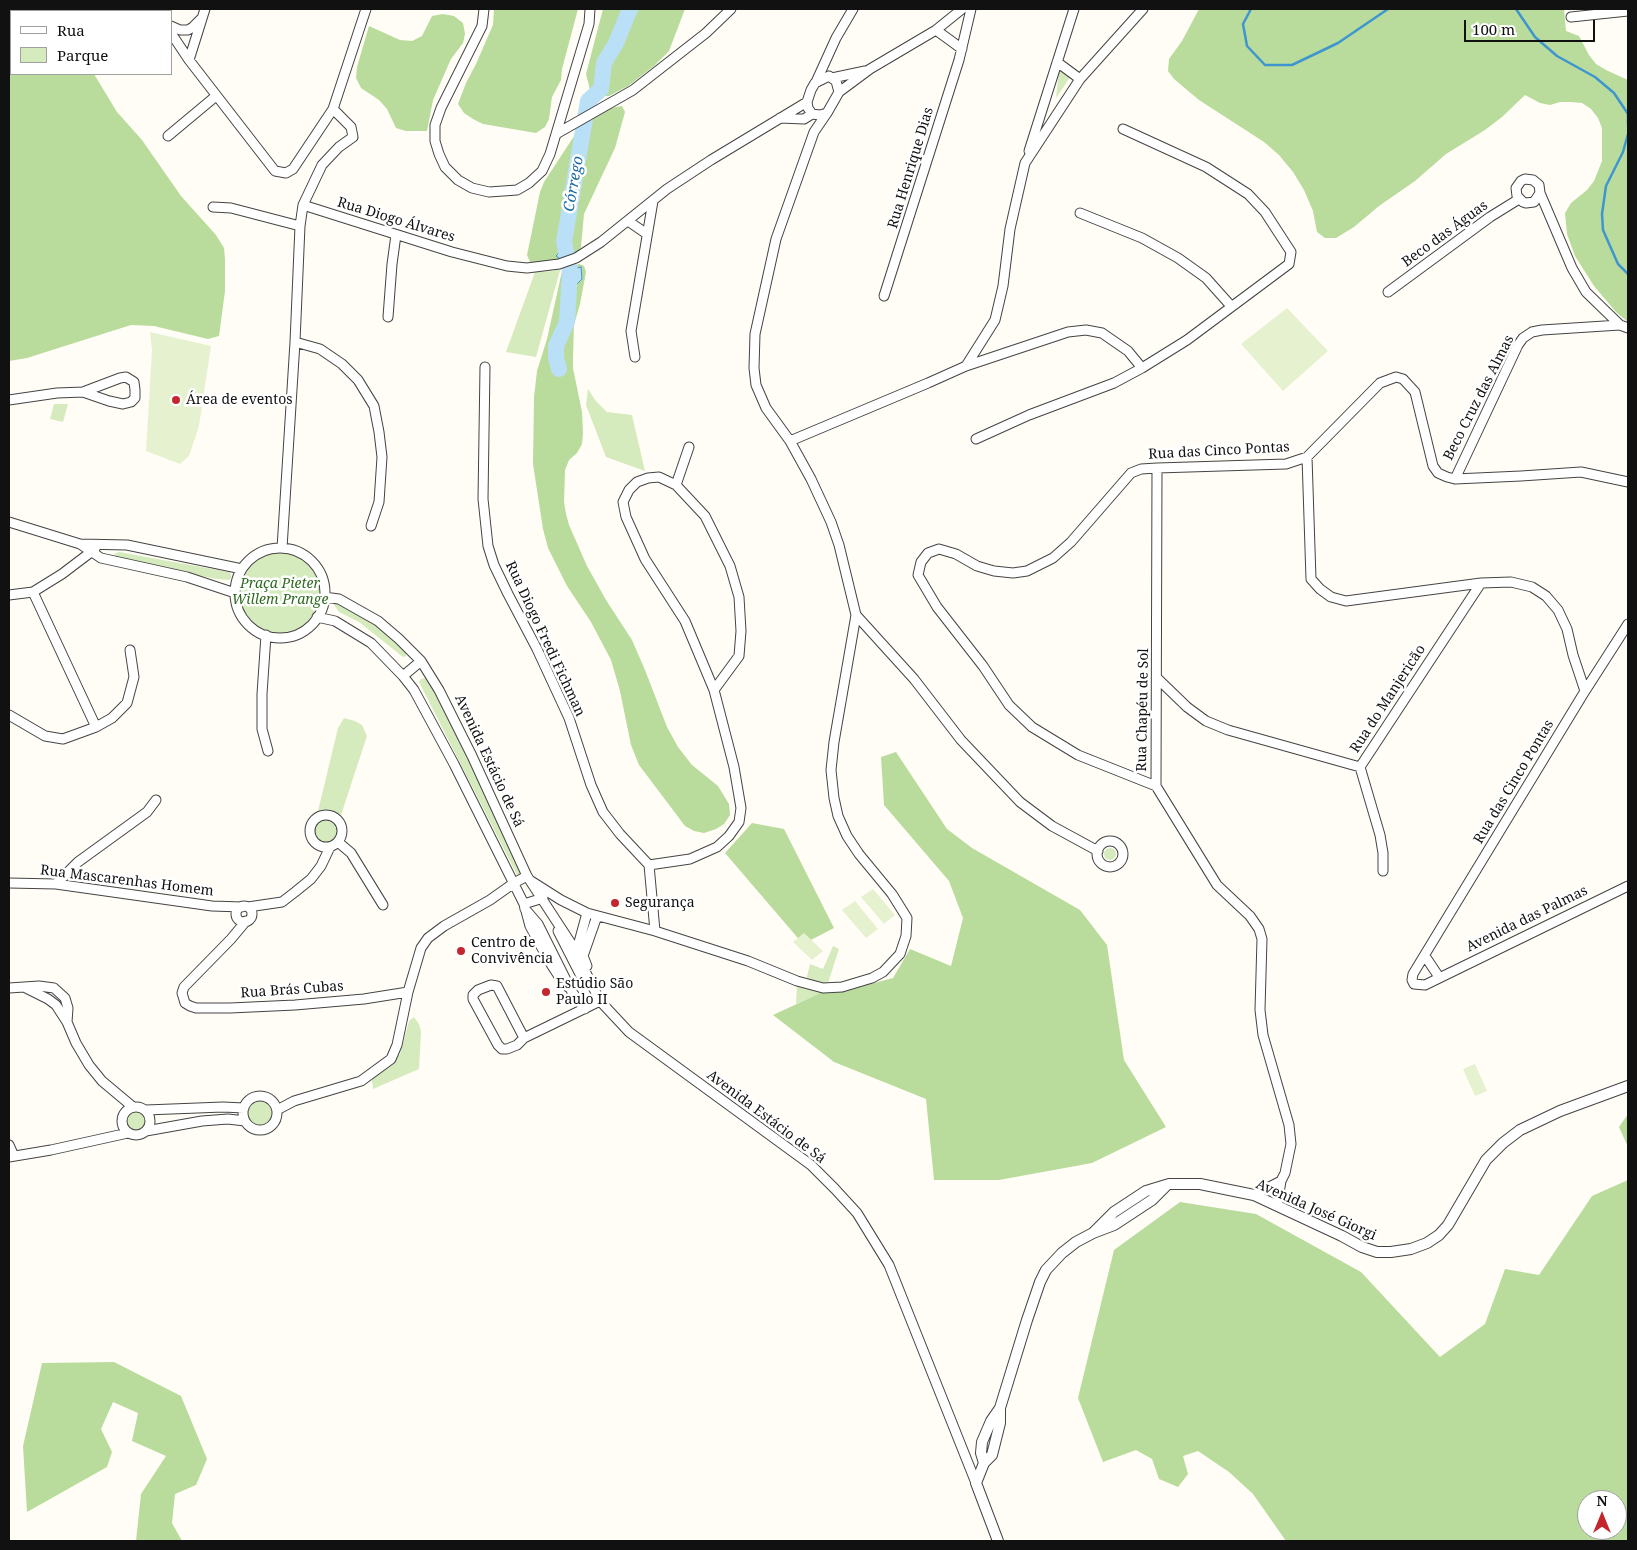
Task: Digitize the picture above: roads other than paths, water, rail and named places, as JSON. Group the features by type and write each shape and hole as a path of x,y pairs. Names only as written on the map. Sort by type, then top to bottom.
{"street":[{"path":"172,35 269,166 275,172 286,173 293,169 333,109 366,9"},
{"path":"484,9 482,26 441,108 435,125 435,141 445,166 458,180 472,188 489,192 517,190 529,183 542,171 550,154 589,24 590,9"},
{"path":"556,134 633,90 706,33 731,9"},
{"path":"814,132 813,114 810,112 807,102 836,38 853,9"},
{"path":"276,1110 309,1096 361,1081 385,1064 390,1059 397,1045 408,992 422,948 428,938 514,883 529,878 561,900 586,913 655,931 748,961 796,981 824,988 842,987 872,978 883,972 900,954 906,936 907,918 892,894 859,854 847,836 838,816 834,798 831,770 834,742 856,615 839,545 831,522 811,479 790,441 766,408 756,385 754,368 755,334 776,239 814,132 839,92 870,70 936,30 962,9"},
{"name":"Rua Henrique Dias","path":"884,296 962,49 971,9"},
{"path":"966,366 995,320 1003,286 1011,220 1025,164 1074,9"},
{"path":"1025,164 1080,79 1143,9"},
{"path":"1571,17 1628,11"},
{"path":"172,26 180,30 188,30 193,27 204,13"},
{"path":"189,60 204,13"},
{"path":"950,19 966,26"},
{"path":"936,30 962,49"},
{"path":"830,77 836,38"},
{"path":"1057,62 1080,79"},
{"path":"816,83 830,77 870,70"},
{"path":"830,77 838,86 839,92"},
{"path":"168,136 216,96"},
{"path":"1047,97 1062,108"},
{"name":"Rua Diogo Álvares","path":"303,205 452,252 507,266 544,267 559,264 576,258 601,242 667,189 807,102"},
{"path":"282,548 300,226 303,205 322,165 339,147 353,136 352,127 333,109"},
{"path":"780,118 804,119 813,114 827,113"},
{"path":"976,439 1029,415 1114,383 1142,368 1187,340 1289,264 1291,252 1265,212 1248,194 1206,167 1123,129"},
{"path":"1540,193 1534,202 1526,203 1519,199 1516,188 1521,181 1529,179 1539,185 1540,193 1572,268 1586,292 1624,326"},
{"name":"Beco das Águas","path":"1388,292 1490,217 1519,199"},
{"path":"635,357 631,331 653,201"},
{"path":"213,207 232,208 300,226"},
{"path":"1080,213 1142,238 1178,258 1206,278 1231,306"},
{"path":"628,221 647,234"},
{"path":"388,317 396,235"},
{"name":"Beco Cruz das Almas","path":"1455,479 1523,338 1532,332 1542,330 1624,326"},
{"path":"790,441 928,384 966,366 1068,332 1086,330 1102,333 1128,352 1142,368"},
{"path":"295,342 320,349 342,364 358,380 374,406 382,457 379,502 372,526"},
{"name":"Rua Diogo Fredi Fichman","path":"486,367 483,498 488,546 494,565 537,649 569,718 591,785 603,812 620,834 649,865"},
{"path":"9,400 57,393 83,392 126,377 134,382 135,390 134,398 131,402 123,404 83,392"},
{"name":"Rua das Cinco Pontas","path":"1156,786 1078,755 1032,727 1010,705 983,666 937,607 918,575 921,562 928,553 939,549 956,554 977,566 994,571 1013,573 1027,571 1053,558 1071,542 1132,473 1141,469 1157,468 1286,464 1307,458 1380,383 1396,378 1403,379 1415,392 1433,466 1438,473 1455,479"},
{"path":"676,485 689,447"},
{"path":"1307,458 1311,579 1320,589 1331,597 1346,601 1481,583 1511,582 1532,587 1546,596 1558,610 1567,629 1585,691"},
{"name":"Rua Chapéu de Sol","path":"1157,468 1156,786 1217,885 1250,916 1259,929 1262,939 1260,1010 1263,1035 1289,1125 1290,1135 1289,1159 1281,1181 1277,1205"},
{"path":"1455,479 1581,472 1628,482"},
{"path":"655,931 649,865 690,859 717,847 729,836 739,822 741,808 740,794 714,690 685,621 645,559 626,517 623,502 629,490 637,482 648,478 659,477 676,485 705,516 730,566 739,597 741,631 739,656 714,690"},
{"path":"9,522 80,544 127,545 242,569"},
{"path":"80,544 101,558 186,577 235,592"},
{"path":"9,595 33,592 62,574 99,545"},
{"path":"282,548 299,552 314,564 323,581 324,598 317,617 305,630 281,638 266,635 249,626 238,609 235,586 242,569 256,554 282,548"},
{"name":"Rua do Manjericão","path":"1157,678 1187,708 1206,720 1228,730 1360,767 1481,583"},
{"path":"33,592 96,727"},
{"name":"Avenida Estácio de Sá","path":"324,598 339,599 378,621 420,661 439,690 529,878 544,900 559,915 578,946 592,978 596,996"},
{"path":"856,615 914,679 961,740 1020,802 1052,826 1098,851"},
{"path":"317,617 335,621 371,643 414,690 525,906 547,932 566,966 575,995 586,1009"},
{"name":"Rua das Cinco Pontas","path":"1425,956 1585,691 1628,624"},
{"path":"266,635 262,729 268,751"},
{"path":"9,715 45,736 63,739 96,727 112,718 127,703 134,677 130,650"},
{"path":"403,676 420,661"},
{"path":"1360,767 1380,836 1383,870"},
{"path":"56,884 78,862 147,812 156,800"},
{"path":"334,845 342,832 340,823 332,816 324,816 315,820 311,826 311,836 315,843 323,847 334,845 350,853 383,905"},
{"name":"Rua Mascarenhas Homem","path":"9,884 56,884 212,906 245,907 282,902 311,879 334,845"},
{"name":"Avenida das Palmas","path":"1425,956 1413,974 1414,984 1425,985 1628,886"},
{"path":"525,906 544,900"},
{"name":"Avenida Estácio de Sá","path":"544,900 550,917 581,977 628,1032 811,1165 857,1213 890,1265 976,1483"},
{"name":"Rua Brás Cubas","path":"245,907 237,911 237,916 241,921 246,921 184,987 182,998 184,1003 196,1008 230,1008 364,999 408,992"},
{"path":"578,946 586,913"},
{"path":"583,956 597,916"},
{"path":"1425,956 1438,977"},
{"path":"9,988 47,986 61,993 68,1008 67,1022 88,1065 102,1081 133,1107 146,1110 223,1106 244,1108"},
{"path":"524,1038 497,986 483,986 473,995 473,999 502,1049 517,1045 524,1038 586,1009 596,996"},
{"name":"Avenida José Giorgi","path":"976,1483 984,1463 981,1453 982,1442 988,1426 1000,1408 1027,1320 1046,1270 1062,1253 1076,1242 1114,1225 1152,1200 1169,1184 1207,1185 1254,1195 1362,1247 1377,1252 1411,1249 1427,1243 1439,1235 1448,1225 1486,1160 1520,1130 1560,1111 1628,1086"},
{"path":"9,1145 11,1156 51,1150 128,1133 137,1135 146,1131 202,1121 228,1119 245,1121 257,1130 267,1128 275,1120 276,1110 271,1100 262,1096 252,1098 244,1108 245,1121"},
{"path":"128,1133 122,1121 125,1112 133,1107"},
{"path":"146,1110 150,1119 150,1124 146,1131"},
{"path":"1254,1195 1281,1181"},
{"path":"976,1483 998,1541"}],"water":[{"path":"562,233 566,234 566,240 572,250 570,252 572,254 559,258 556,256 559,253 557,244"},
{"path":"581,267 582,279 575,286 562,281 563,272"}],"waterway":[{"name":"Córrego","path":"559,369 556,358 556,346 567,322 570,271 564,242 588,101 601,89 604,63 616,43 630,9"},
{"path":"1251,9 1243,24 1247,46 1265,65 1292,65 1338,43 1388,9"},
{"path":"1516,9 1535,37 1557,56 1595,77 1614,93 1628,114 1628,125"},
{"path":"1628,134 1623,152 1606,186 1602,214 1603,230 1618,264 1628,274"}],"place":[{"name":"Área de eventos","path":"176,400"},
{"name":"Segurança","path":"615,903"},
{"name":"Centro de Convivência","path":"461,951"},
{"name":"Estúdio São Paulo II","path":"546,992"}],"park label":[{"name":"Praça Pieter Willem Prange","path":"280,592"}]}
